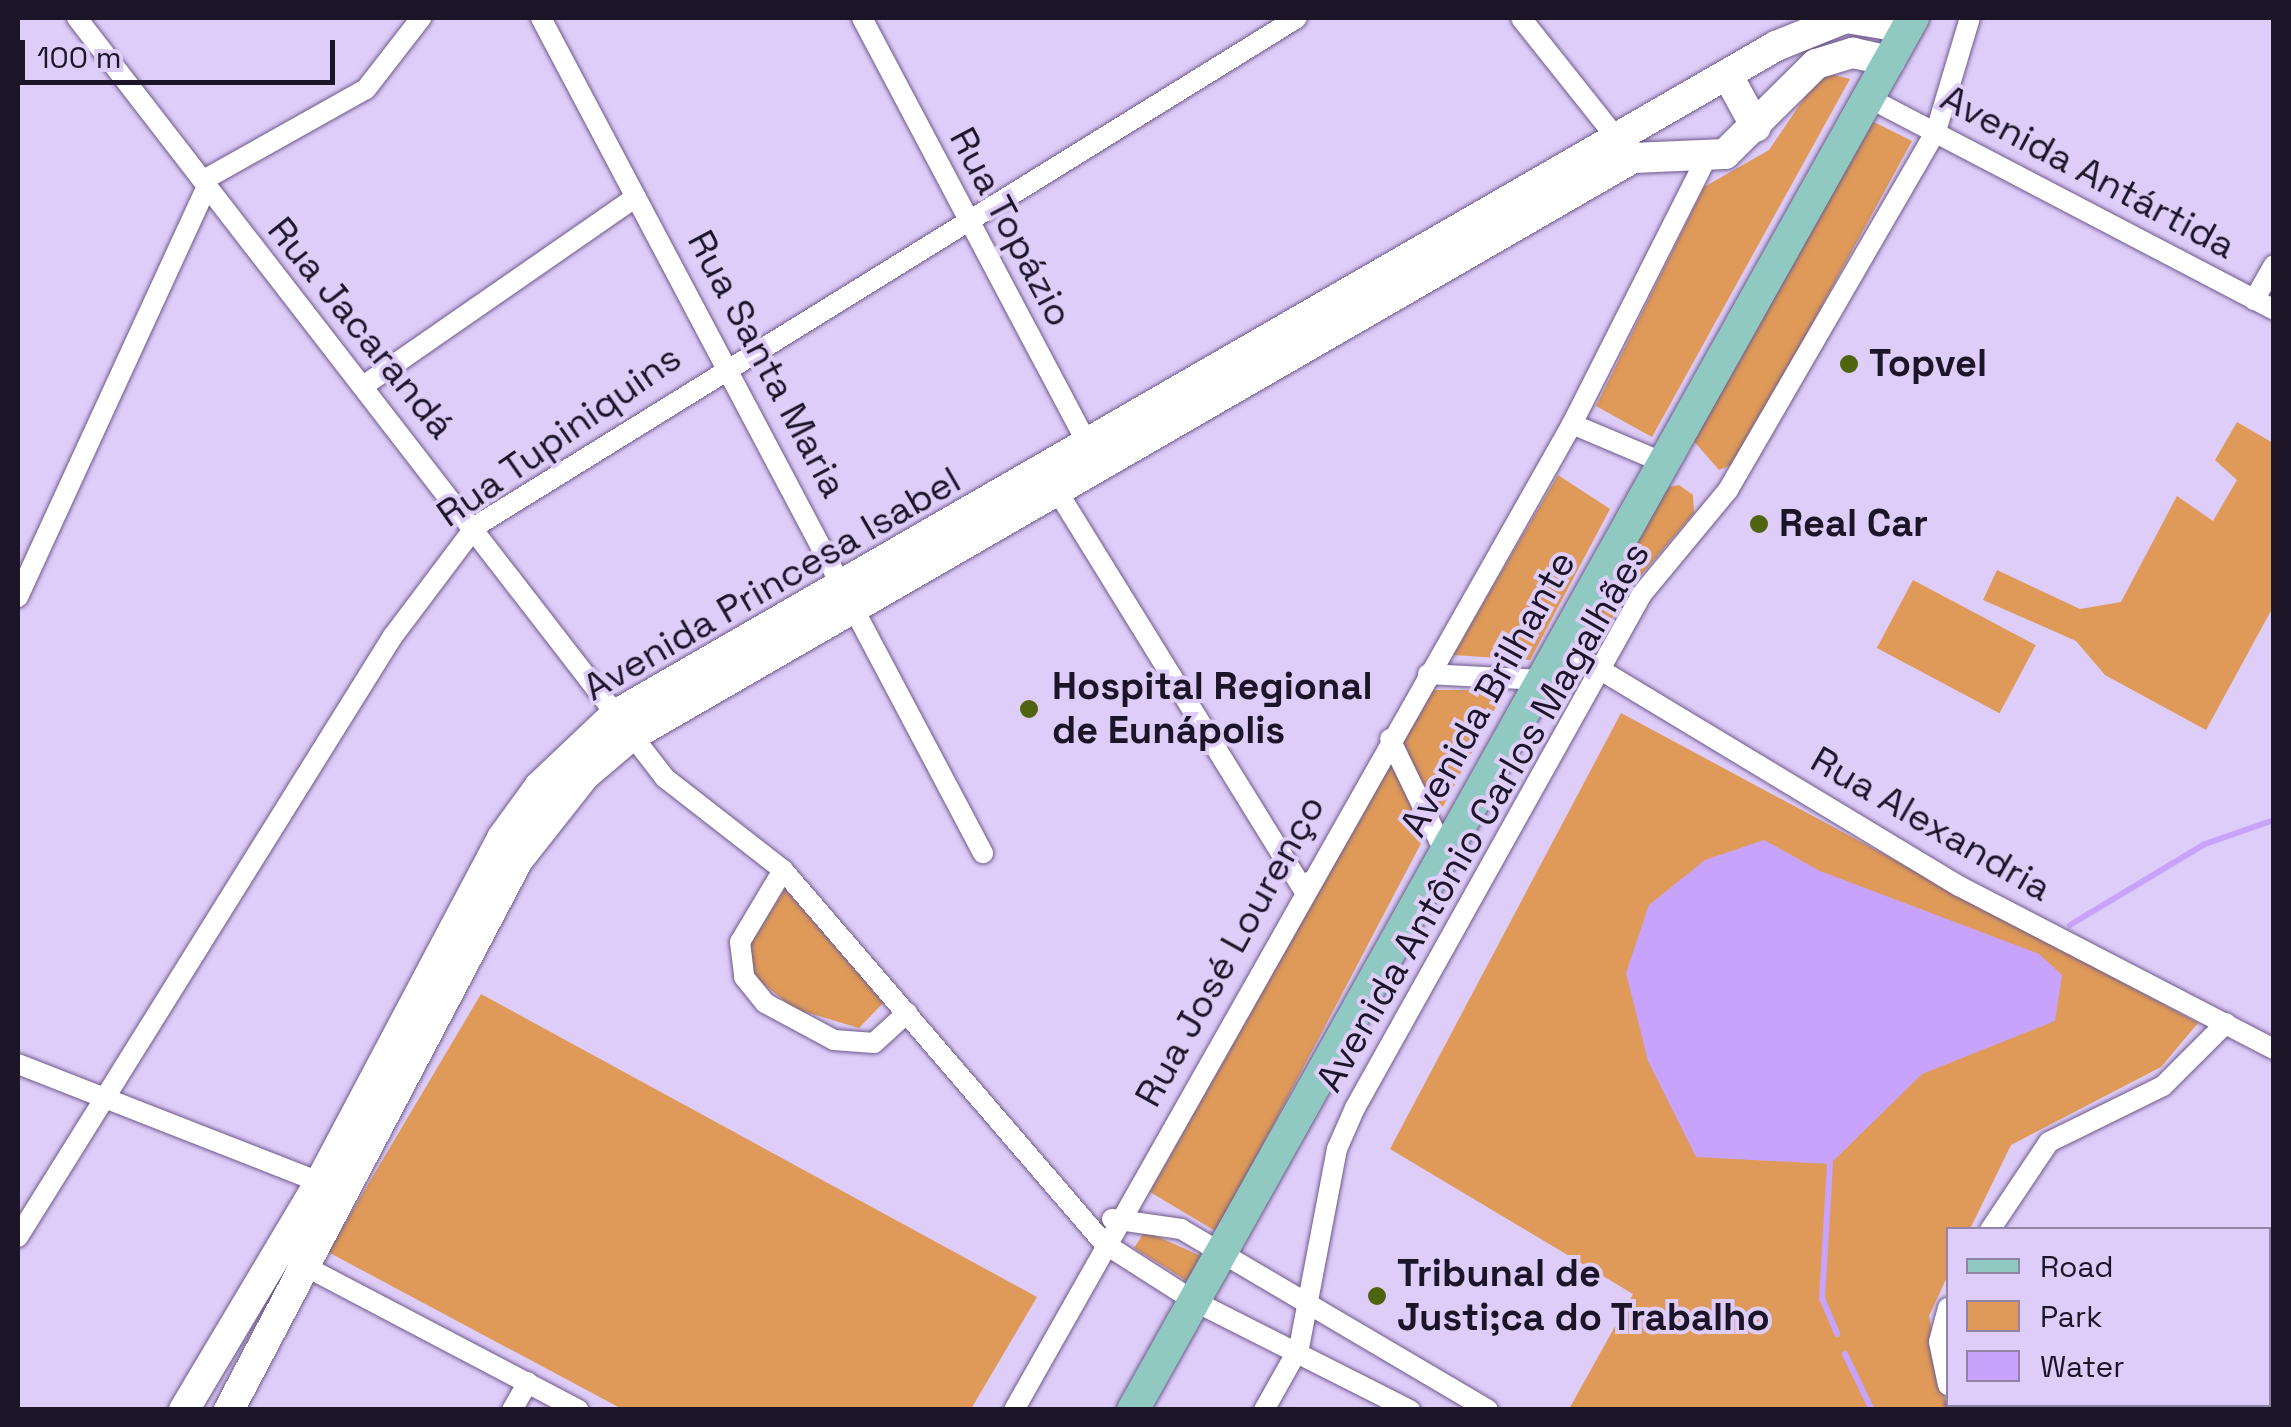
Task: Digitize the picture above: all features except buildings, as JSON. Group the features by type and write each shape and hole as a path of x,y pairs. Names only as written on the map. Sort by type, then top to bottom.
{"main road":[{"path":"1756,127 1728,76 1846,18 1910,23"},
{"name":"Avenida Brilhante","path":"1132,1410 1910,23"},
{"path":"1677,106 1701,156 1756,127 1816,64 1853,53 1890,61"},
{"name":"Avenida Princesa Isabel","path":"184,1410 280,1253 334,1187 518,860 623,726 854,599 1094,456 1508,220 1626,149 1677,106 1728,76"},
{"name":"Avenida Princesa Isabel","path":"1626,149 1701,156"},
{"name":"Avenida Princesa Isabel","path":"229,1410 308,1268 334,1187"},
{"path":"217,1356 249,1374"}],"street":[{"name":"Rua Jacarandá","path":"76,18 476,526 623,726 692,807 783,870 1105,1244 1194,1300 1299,1348 1410,1410"},
{"path":"18,597 206,185 366,89 422,18"},
{"name":"Rua Santa Maria","path":"541,18 730,361 983,853"},
{"name":"Rua Topázio","path":"862,18 1094,456"},
{"name":"Rua Tupiniquins","path":"18,1237 393,636 476,526 730,361 968,224 1297,18"},
{"path":"1521,18 1626,149"},
{"name":"Avenida Antônio Carlos Magalhães","path":"1299,1348 1304,1305 1342,1133 1642,594 1774,418 1936,130 1970,18"},
{"name":"Avenida Antártida","path":"1869,98 2274,310"},
{"name":"Rua José Lourenço","path":"1014,1410 1390,739 1572,424 1701,156"},
{"path":"366,384 636,196"},
{"path":"2254,300 2274,265"},
{"path":"1572,424 1662,462"},
{"path":"1051,481 1302,887 1310,882"},
{"name":"Rua Alexandria","path":"1561,646 1959,886 2274,1049"},
{"path":"1428,674 1541,680"},
{"path":"1390,739 1445,853"},
{"path":"783,870 740,942 744,977 765,1004 834,1040 874,1043 907,1013"},
{"path":"1992,1227 2049,1142 2163,1086 2226,1023"},
{"path":"18,1064 102,1102 334,1187"},
{"path":"1085,1222 1120,1218 1181,1229 1488,1410"},
{"path":"280,1253 579,1410"},
{"path":"1946,1316 1939,1342 1946,1375"},
{"path":"1264,1410 1299,1348"},
{"path":"512,1410 528,1382"}],"green space":[{"path":"1822,72 1850,79 1652,437 1596,406 1704,187 1769,150"},
{"path":"1872,121 1912,141 1736,463 1719,470 1692,439"},
{"path":"2237,422 2273,443 2273,607 2206,730 2105,675 2076,641 1983,600 1997,570 2080,609 2121,602 2177,496 2213,521 2237,480 2215,460"},
{"path":"1558,475 1610,509 1530,660 1453,655"},
{"path":"1679,485 1693,495 1694,513 1625,594 1596,649 1578,638 1664,488"},
{"path":"1913,580 2036,645 2000,713 1877,648"},
{"path":"1434,690 1505,690 1438,816 1402,743"},
{"path":"1621,713 2198,1023 2161,1067 2011,1145 1971,1227 1946,1227 1946,1279 1929,1316 1947,1409 1569,1409 1633,1294 1390,1149"},
{"path":"1392,762 1427,832 1217,1232 1150,1192"},
{"path":"785,889 884,1002 859,1028 795,1009 753,976 747,950"},
{"path":"481,994 1037,1297 971,1409 622,1409 328,1252"},
{"path":"1145,1231 1201,1256 1187,1281 1134,1248"}],"water":[{"path":"1764,840 1820,871 2039,954 2062,975 2055,1021 1922,1074 1830,1164 1696,1157 1648,1061 1626,973 1649,905 1705,860"}],"waterway":[{"path":"2070,925 2205,844 2274,820"},
{"path":"1830,1164 1822,1298 1837,1334"},
{"path":"1845,1354 1872,1410"}],"place":[{"name":"Topvel","path":"1849,364"},
{"name":"Real Car","path":"1759,524"},
{"name":"Hospital Regional de Eunápolis","path":"1029,709"},
{"name":"Tribunal de Justi;ca do Trabalho","path":"1377,1296"}]}
